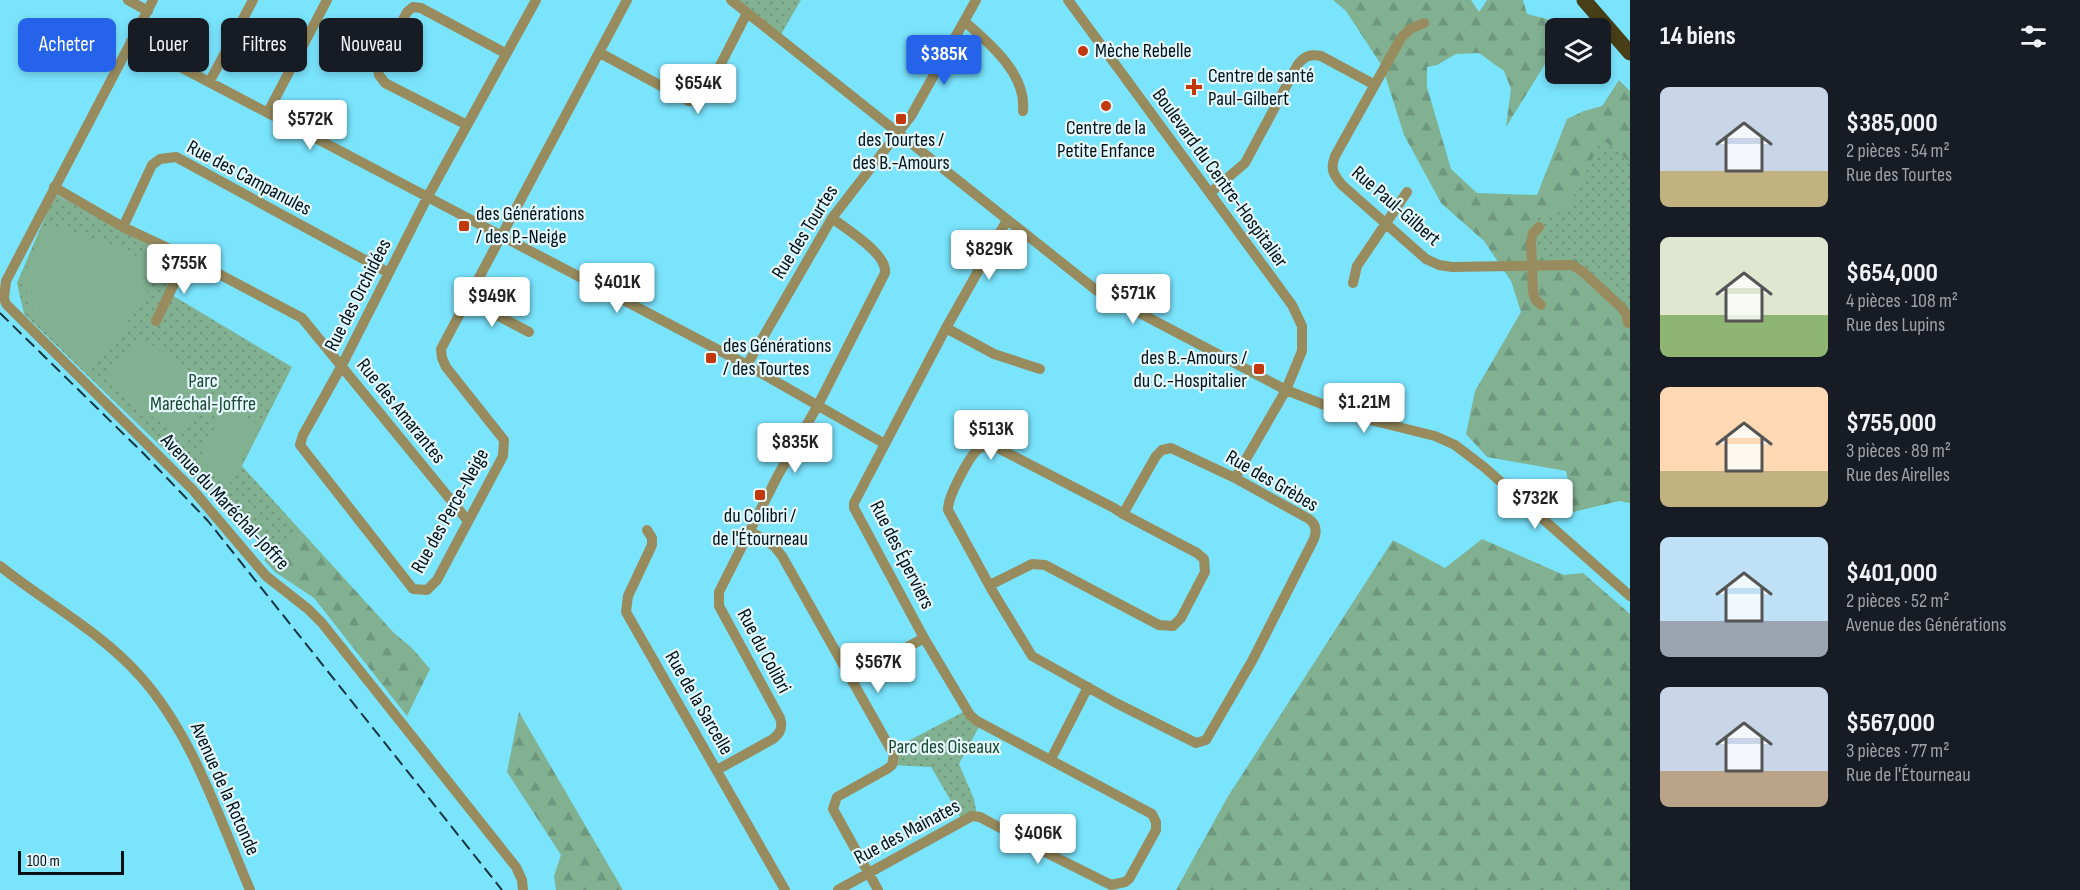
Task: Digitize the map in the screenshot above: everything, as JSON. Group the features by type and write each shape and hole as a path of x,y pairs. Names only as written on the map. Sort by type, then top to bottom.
{"highway":[{"path":"1584,0 1630,52"},
{"path":"1598,0 1630,39"}],"street":[{"path":"128,0 148,11"},
{"name":"Avenue du Maréchal-Joffre","path":"144,18 153,0"},
{"path":"210,81 253,0"},
{"path":"268,112 327,0"},
{"name":"Rue des Orchidées","path":"413,589 300,445 303,435 341,367 427,198 536,0"},
{"name":"Rue des Perce-Neige","path":"413,589 427,590 437,580 503,456 504,440 446,367 441,349 627,0"},
{"path":"731,0 1096,290 1286,390 1350,415 1435,436 1455,445 1484,466 1630,596"},
{"name":"Rue des Tourtes","path":"747,365 832,218 911,116 976,0"},
{"name":"Boulevard du Centre-Hospitalier","path":"1068,0 1292,305 1302,326 1302,351 1286,390 1235,478"},
{"path":"467,125 385,83 379,75 378,66 382,57 407,12 413,7 421,8 505,53"},
{"path":"600,53 689,101 697,101 703,98 747,14"},
{"path":"964,21 993,47 1014,75 1023,91 1023,111"},
{"name":"Rue Paul-Gilbert","path":"1424,23 1410,29 1401,38 1332,166 1334,175 1342,185 1426,259 1439,265 1452,267 1572,265 1582,271 1621,307 1628,323"},
{"name":"Avenue du Maréchal-Joffre","path":"128,47 6,281 4,298 6,304 193,490 266,576 322,623 512,862 522,880 523,890"},
{"path":"1210,193 1245,163 1298,64 1304,57 1312,54 1321,56 1375,85"},
{"path":"192,72 500,237 747,365 885,444"},
{"name":"Rue des Campanules","path":"123,227 152,165 165,157 176,158 389,273"},
{"name":"Rue des Amarantes","path":"54,187 123,227 187,257 302,318 468,521"},
{"path":"1353,283 1357,266 1407,192"},
{"name":"Rue du Colibri","path":"717,770 773,739 782,727 780,717 719,606 719,592 777,477 818,405 886,268 880,256 832,218"},
{"name":"Rue des Éperviers","path":"1007,220 946,328 854,508 924,638 974,720 1152,814 1156,822"},
{"path":"1539,227 1533,233 1532,265 1533,292 1535,299 1541,305"},
{"path":"156,321 187,257"},
{"path":"468,300 529,332"},
{"path":"946,328 994,354 1040,369"},
{"name":"Rue des Grèbes","path":"992,445 1123,514 1156,456 1166,449 1176,450 1235,478 1309,519 1315,526 1316,534 1279,610 1210,737 1206,740 1196,742 1032,656 947,506 974,453 983,446 992,445"},
{"path":"990,585 1038,563 1159,625 1173,626 1181,618 1205,572 1204,559 1197,553 1123,514"},
{"name":"Rue de la Sarcelle","path":"646,530 652,537 652,545 628,596 626,612 785,890"},
{"path":"750,531 774,546 782,556 894,755 892,765 837,797 834,805 834,812 878,890"},
{"name":"Avenue de la Rotonde","path":"0,566 27,588 95,635 140,676 186,741 250,890"},
{"path":"851,678 924,638"},
{"path":"1051,759 1088,687"},
{"name":"Rue des Mainates","path":"838,890 965,818 977,816 1111,885 1120,884 1129,879 1156,830 1156,822"}],"green space":[{"path":"733,0 801,0 779,38"},
{"path":"1333,0 1471,0 1479,12 1487,0 1523,0 1527,14 1545,18 1545,64 1506,127 1511,89 1504,71 1479,53 1456,54 1437,65 1427,67 1427,87 1451,169 1477,193 1537,195 1567,119 1602,106 1619,80 1630,91 1630,503 1619,501 1569,513 1557,502 1569,485 1566,471 1487,457 1466,434 1475,391 1521,312 1511,281 1484,241 1441,203 1404,135 1382,66 1346,11"},
{"path":"1602,139 1630,162 1630,304 1576,259 1566,256 1542,257 1537,249 1538,213 1565,215"},
{"name":"Parc Maréchal-Joffre","path":"55,194 179,261 167,292 292,367 242,466 302,532 273,559 236,519 24,314 17,283"},
{"path":"48,225 122,249 146,263 152,270 152,279 147,292 117,337 90,371 43,326 28,298 26,283 28,266"},
{"path":"141,336 212,392 177,436 106,380"},
{"path":"226,407 260,425 230,484 195,466"},
{"path":"302,532 430,669 407,716 314,598 275,572 264,560 269,555 273,559"},
{"path":"1482,539 1564,575 1583,573 1630,614 1630,890 1176,890 1227,798 1393,540 1445,568"},
{"name":"Parc des Oiseaux","path":"967,710 981,723 959,764 974,799 977,816 962,820 931,767 892,765 891,750"},
{"path":"519,712 623,890 556,890 554,876 561,855 507,772"}],"railway":[{"path":"0,313 145,455 208,521 502,890"}],"place":[{"name":"Mèche Rebelle","path":"1083,51"},
{"name":"Centre de santé Paul-Gilbert","path":"1194,87"},
{"name":"Centre de la Petite Enfance","path":"1106,106"},
{"name":"des Tourtes / des B.-Amours","path":"901,119"},
{"name":"des Générations / des P.-Neige","path":"464,226"},
{"name":"des Générations / des Tourtes","path":"711,358"},
{"name":"des B.-Amours / du C.-Hospitalier","path":"1259,369"},
{"name":"du Colibri / de l'Étourneau","path":"760,495"}]}
